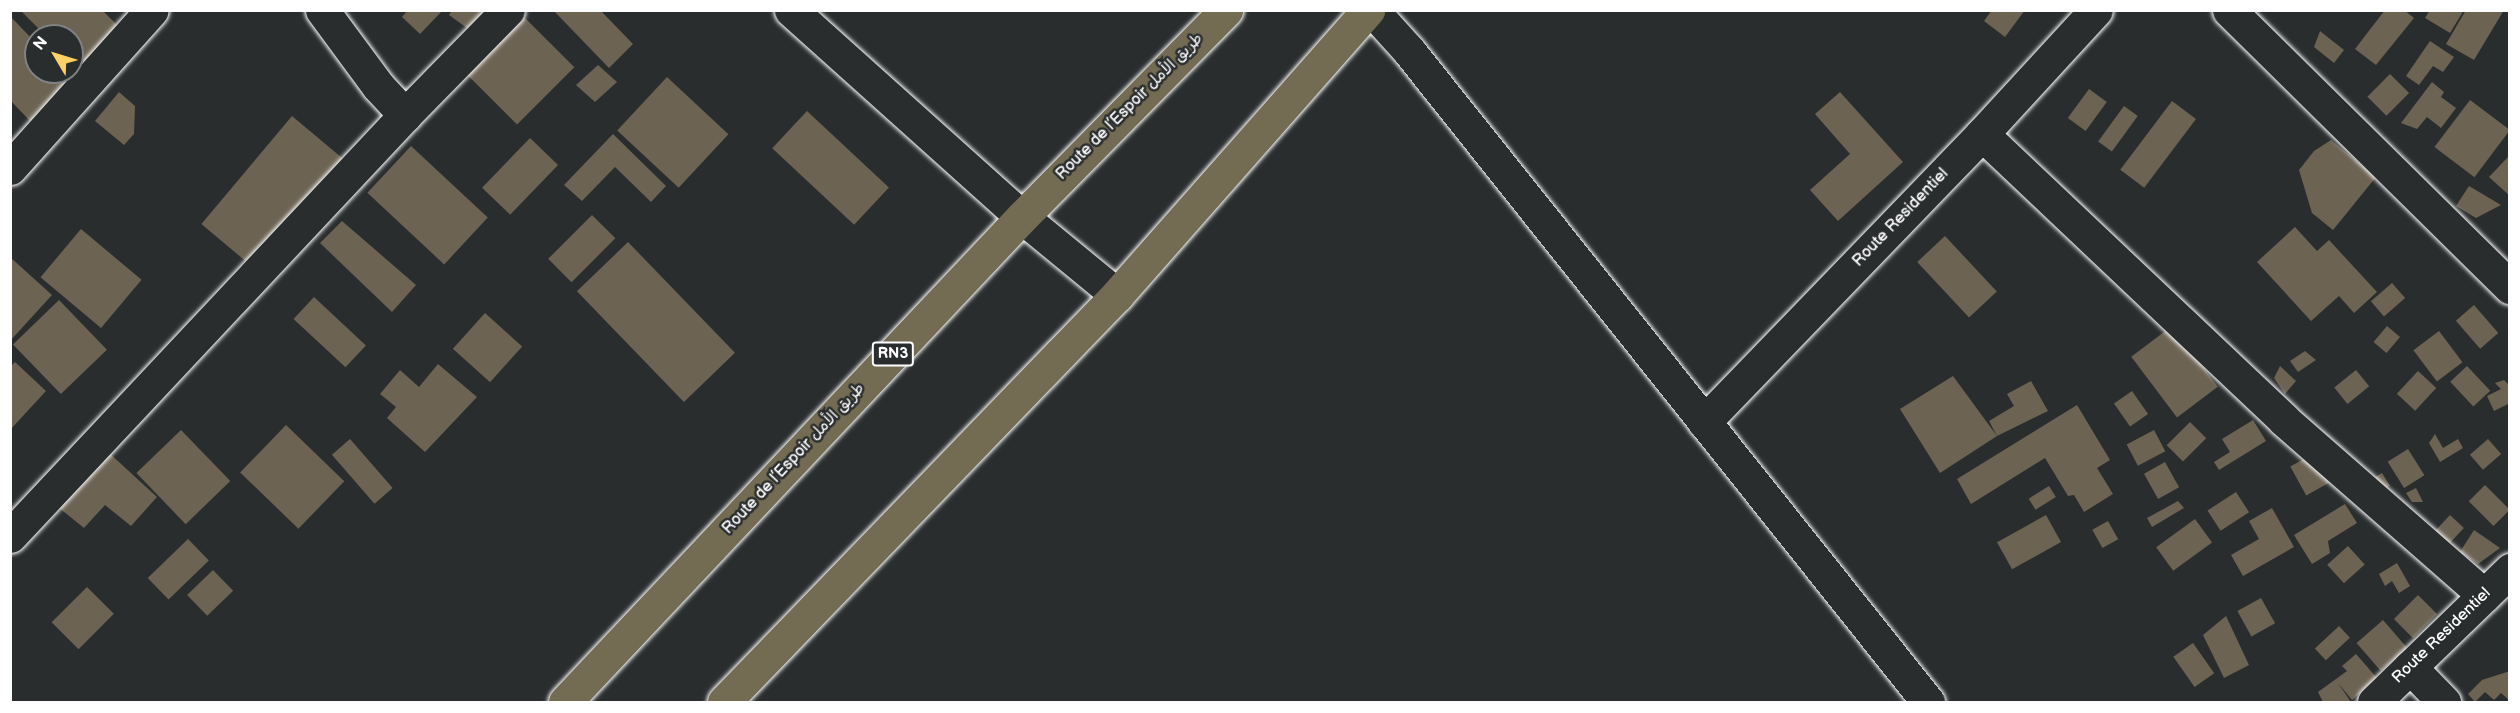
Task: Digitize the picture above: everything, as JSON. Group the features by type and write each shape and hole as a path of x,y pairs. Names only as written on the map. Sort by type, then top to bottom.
{"highway":[{"name":"Route de l’Espoir طريق الأمل","path":"565,702 1022,217 1226,10"},
{"path":"724,702 1117,295 1370,10"}],"street":[{"path":"10,168 152,10"},
{"path":"322,10 378,86 405,115"},
{"path":"10,536 405,115 508,10"},
{"path":"791,10 1022,217 1117,295"},
{"path":"1370,10 1409,51 1928,702"},
{"name":"Route Residentiel","path":"1704,422 1982,134 2096,10"},
{"path":"2229,10 2510,287"},
{"path":"1982,134 2284,420 2484,595"},
{"name":"Route Residentiel","path":"2374,702 2510,570"},
{"path":"2410,667 2444,702"}],"building":[{"path":"20,10 102,10 119,27 84,62 84,24 34,24"},
{"path":"408,10 443,10 420,34 402,17"},
{"path":"452,10 486,10 471,31 449,15"},
{"path":"553,10 600,10 633,44 609,68"},
{"path":"1992,10 2025,10 2005,37 1984,21"},
{"path":"2385,10 2404,10 2414,18 2376,65 2355,49"},
{"path":"2430,10 2464,10 2450,33 2425,18"},
{"path":"2466,10 2504,10 2474,60 2446,44"},
{"path":"522,15 574,67 517,125 465,72"},
{"path":"10,16 24,31 24,84 72,84 31,122 10,100"},
{"path":"2320,31 2344,50 2334,63 2314,47"},
{"path":"2430,41 2454,57 2443,72 2433,66 2419,85 2406,76"},
{"path":"598,65 617,82 595,102 576,85"},
{"path":"2390,74 2409,93 2386,116 2367,97"},
{"path":"667,77 728,134 679,188 617,130"},
{"path":"2432,82 2444,92 2441,97 2456,108 2441,128 2427,117 2417,129 2401,123"},
{"path":"2089,89 2107,102 2086,131 2068,118"},
{"path":"119,92 135,106 134,134 124,145 95,121"},
{"path":"1840,92 1903,162 1838,221 1810,190 1850,154 1815,114"},
{"path":"2470,100 2510,130 2474,177 2434,147"},
{"path":"2172,101 2196,119 2144,188 2120,170"},
{"path":"2124,106 2138,116 2112,152 2098,142"},
{"path":"807,111 889,187 854,225 772,148"},
{"path":"292,116 345,160 254,268 201,224"},
{"path":"613,134 666,186 651,202 615,167 582,201 564,185"},
{"path":"530,138 558,165 510,215 482,188"},
{"path":"2331,140 2376,177 2333,230 2312,213 2299,170 2314,151"},
{"path":"411,146 488,218 444,264 367,193"},
{"path":"2508,157 2510,158 2510,196 2489,177"},
{"path":"2469,186 2501,205 2476,218 2456,206"},
{"path":"592,215 615,238 571,282 548,259"},
{"path":"342,221 416,285 392,312 320,243"},
{"path":"2295,227 2317,251 2329,240 2377,292 2354,313 2339,296 2311,321 2257,262"},
{"path":"81,229 142,280 101,328 41,277"},
{"path":"1945,236 1997,292 1969,317 1917,262"},
{"path":"628,242 735,353 684,402 577,291"},
{"path":"10,257 52,295 10,341"},
{"path":"2392,283 2405,298 2384,316 2371,301"},
{"path":"314,297 366,345 345,367 294,319"},
{"path":"59,300 107,350 61,394 13,344"},
{"path":"2474,305 2498,333 2480,349 2456,321"},
{"path":"485,313 522,346 490,382 453,349"},
{"path":"2172,326 2218,387 2177,417 2131,357"},
{"path":"2387,326 2400,337 2387,353 2374,342"},
{"path":"2439,331 2462,362 2437,381 2413,350"},
{"path":"2305,351 2316,360 2298,372 2290,361"},
{"path":"15,362 46,391 10,430 10,367"},
{"path":"438,364 477,397 425,452 387,418 396,407 380,394 400,370 419,387"},
{"path":"2280,366 2296,381 2285,394 2274,378"},
{"path":"2467,366 2490,391 2473,407 2450,382"},
{"path":"2356,370 2369,386 2347,404 2334,388"},
{"path":"2418,371 2436,388 2415,411 2397,394"},
{"path":"1953,376 1997,436 1940,473 1900,409"},
{"path":"2504,380 2510,386 2510,403 2494,411 2487,396 2501,389 2495,383"},
{"path":"2031,381 2048,411 1997,436 1989,421 2014,406 2007,394"},
{"path":"2132,391 2148,414 2130,427 2114,404"},
{"path":"2077,405 2110,460 2097,468 2113,494 2084,512 2074,495 2068,496 2045,458 1971,504 1957,479"},
{"path":"2253,420 2266,441 2219,470 2214,462 2230,452 2222,439"},
{"path":"2190,422 2206,438 2183,462 2167,445"},
{"path":"286,425 344,481 298,529 240,472"},
{"path":"181,430 230,481 186,524 136,473"},
{"path":"2154,430 2165,451 2138,466 2127,445"},
{"path":"2435,434 2443,448 2458,439 2463,448 2440,462 2429,443"},
{"path":"350,439 393,488 375,504 332,455"},
{"path":"2488,439 2501,454 2483,470 2470,455"},
{"path":"2408,449 2424,475 2404,488 2388,462"},
{"path":"107,451 157,497 131,526 105,505 84,528 58,507"},
{"path":"2313,454 2329,483 2306,495 2290,467"},
{"path":"2165,462 2179,487 2158,499 2144,474"},
{"path":"2382,473 2390,486 2376,495 2368,482"},
{"path":"2485,485 2510,510 2493,526 2469,501"},
{"path":"2049,486 2056,497 2036,510 2029,499"},
{"path":"2416,488 2423,502 2412,502 2406,493"},
{"path":"2236,492 2249,512 2221,531 2207,511"},
{"path":"2178,501 2184,508 2152,527 2147,518"},
{"path":"2345,504 2357,523 2328,541 2330,553 2312,564 2294,535"},
{"path":"2272,508 2294,547 2243,576 2231,555 2259,539 2249,521"},
{"path":"2046,515 2061,542 2012,569 1997,542"},
{"path":"2450,515 2464,528 2446,547 2432,534"},
{"path":"2195,519 2212,542 2173,571 2156,547"},
{"path":"2108,521 2118,539 2102,548 2092,530"},
{"path":"2474,530 2500,548 2478,564 2460,552"},
{"path":"188,539 209,561 169,599 148,578"},
{"path":"2348,546 2365,565 2344,583 2327,565"},
{"path":"2397,563 2410,586 2399,593 2392,581 2385,586 2379,574"},
{"path":"213,570 233,591 207,616 187,595"},
{"path":"87,587 114,614 79,649 52,622"},
{"path":"2418,595 2437,614 2413,638 2394,619"},
{"path":"2261,598 2275,623 2251,636 2237,611"},
{"path":"2226,616 2249,665 2224,678 2203,635"},
{"path":"2383,620 2407,648 2381,671 2357,643"},
{"path":"2339,626 2350,638 2326,660 2315,649"},
{"path":"2193,643 2214,673 2195,687 2173,657"},
{"path":"2356,654 2377,678 2352,700 2338,683 2351,702 2323,702 2318,692 2347,671 2342,666"},
{"path":"2510,671 2510,701 2501,693 2494,700 2485,692 2475,702 2468,694 2482,680"}]}
